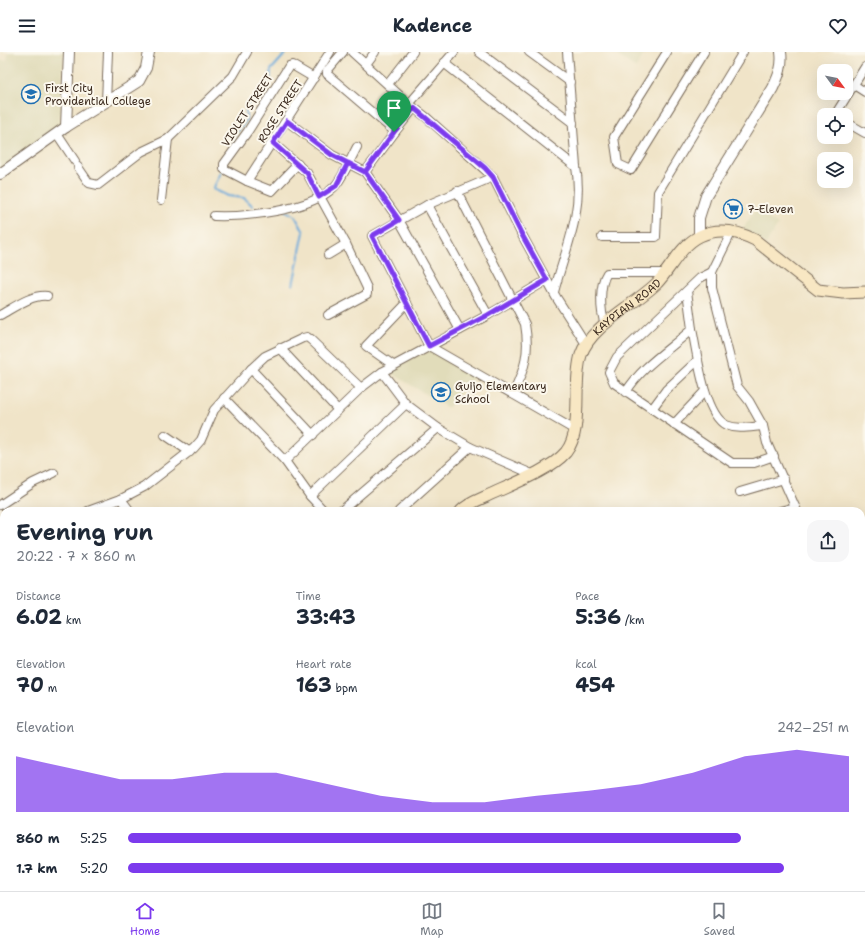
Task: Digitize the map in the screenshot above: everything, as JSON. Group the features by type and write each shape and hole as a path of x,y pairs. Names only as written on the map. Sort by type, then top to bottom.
{"main road":[{"name":"KAYPIAN ROAD","path":"466,507 473,502 532,474 565,453 572,443 575,430 577,372 581,354 586,344 600,327 635,302 658,282 690,242 699,236 719,231 732,231 743,234 755,240 818,290 843,293 865,292"}],"street":[{"path":"66,127 69,52"},
{"path":"106,102 108,52"},
{"path":"0,174 66,127 139,81 146,68 149,52"},
{"path":"57,134 89,183 98,185 141,152 168,139 233,76 247,52"},
{"name":"ROSE STREET","path":"246,181 273,143 330,52"},
{"path":"343,52 327,74 394,132"},
{"path":"352,52 411,106 493,177 521,233 547,280 586,344"},
{"path":"366,64 375,52"},
{"path":"388,84 413,52"},
{"path":"365,172 411,106 454,52"},
{"path":"479,52 573,123"},
{"path":"529,52 570,82"},
{"path":"554,292 574,230 579,201 579,184 576,167 567,52"},
{"path":"667,52 614,137 618,164 631,170 704,52"},
{"path":"602,237 656,237 658,192 743,52"},
{"path":"699,236 699,218 706,196 780,75 782,62 781,52"},
{"path":"444,63 576,167"},
{"name":"VIOLET STREET","path":"246,181 225,171 224,164 248,131 290,66 292,65 314,78"},
{"path":"839,108 865,67"},
{"path":"854,85 865,92"},
{"path":"287,121 315,144 365,172 399,220 460,330"},
{"path":"853,126 865,133"},
{"path":"161,200 168,139"},
{"path":"273,143 307,173 346,244 368,292 328,315"},
{"path":"214,216 233,217 267,213 292,207 319,197 336,186 358,147"},
{"path":"246,181 272,191 298,164"},
{"path":"493,177 427,205 372,236 429,346 575,430"},
{"path":"457,191 526,324 528,342 523,373 513,394"},
{"path":"427,205 488,315"},
{"path":"732,231 712,272 712,288 737,386 749,401 762,426 767,443 795,507"},
{"path":"328,255 346,244"},
{"path":"712,272 700,278 618,357 609,372 614,383 626,392 732,463 754,463 774,456"},
{"path":"606,324 601,313 601,299 607,273 665,273"},
{"path":"285,461 361,388 382,372 488,315 547,280"},
{"path":"687,291 698,360 706,392 716,415 725,424 738,428 762,426"},
{"path":"0,315 33,299 47,296"},
{"path":"393,365 366,346 407,303"},
{"path":"626,392 650,363 671,348 692,329"},
{"path":"98,507 121,498 144,486 190,452 201,440 214,410 224,398 265,356 280,348 307,337 361,388"},
{"path":"280,348 338,410"},
{"path":"652,409 666,390 698,360"},
{"path":"251,369 313,435"},
{"path":"382,372 406,404 438,428 470,447 532,474"},
{"path":"674,424 706,392"},
{"path":"224,398 285,461 310,496 320,507"},
{"path":"310,496 406,404"},
{"path":"346,507 438,428"},
{"path":"165,435 190,452"},
{"path":"404,507 470,447"},
{"path":"0,505 33,483 54,473"},
{"path":"740,492 784,480"},
{"path":"121,498 127,507"}],"shaded area":[{"name":"First City Providential College","path":"8,52 64,52 59,126 0,168 0,60 7,61"},
{"path":"613,52 645,52 636,68"},
{"path":"755,210 778,225 766,244 743,229"},
{"name":"Guijo Elementary School","path":"431,349 475,376 448,408 388,371"}],"waterway":[{"path":"233,147 234,136 246,121 246,108 270,82 271,70 287,52"},
{"path":"222,171 213,189 228,196 244,198 253,206"},
{"path":"286,211 295,216 304,232 293,285"}],"place":[{"name":"First City Providential College","path":"31,94"},
{"name":"7-Eleven","path":"733,209"},
{"name":"Guijo Elementary School","path":"441,392"}],"route":[{"path":"394,132 365,172 348,163 336,186 319,197 307,173 273,143 287,121 315,144 332,155 365,172 399,220 372,236 429,346 488,315 547,280 521,233 493,177 485,168 414,108 394,132"}]}
